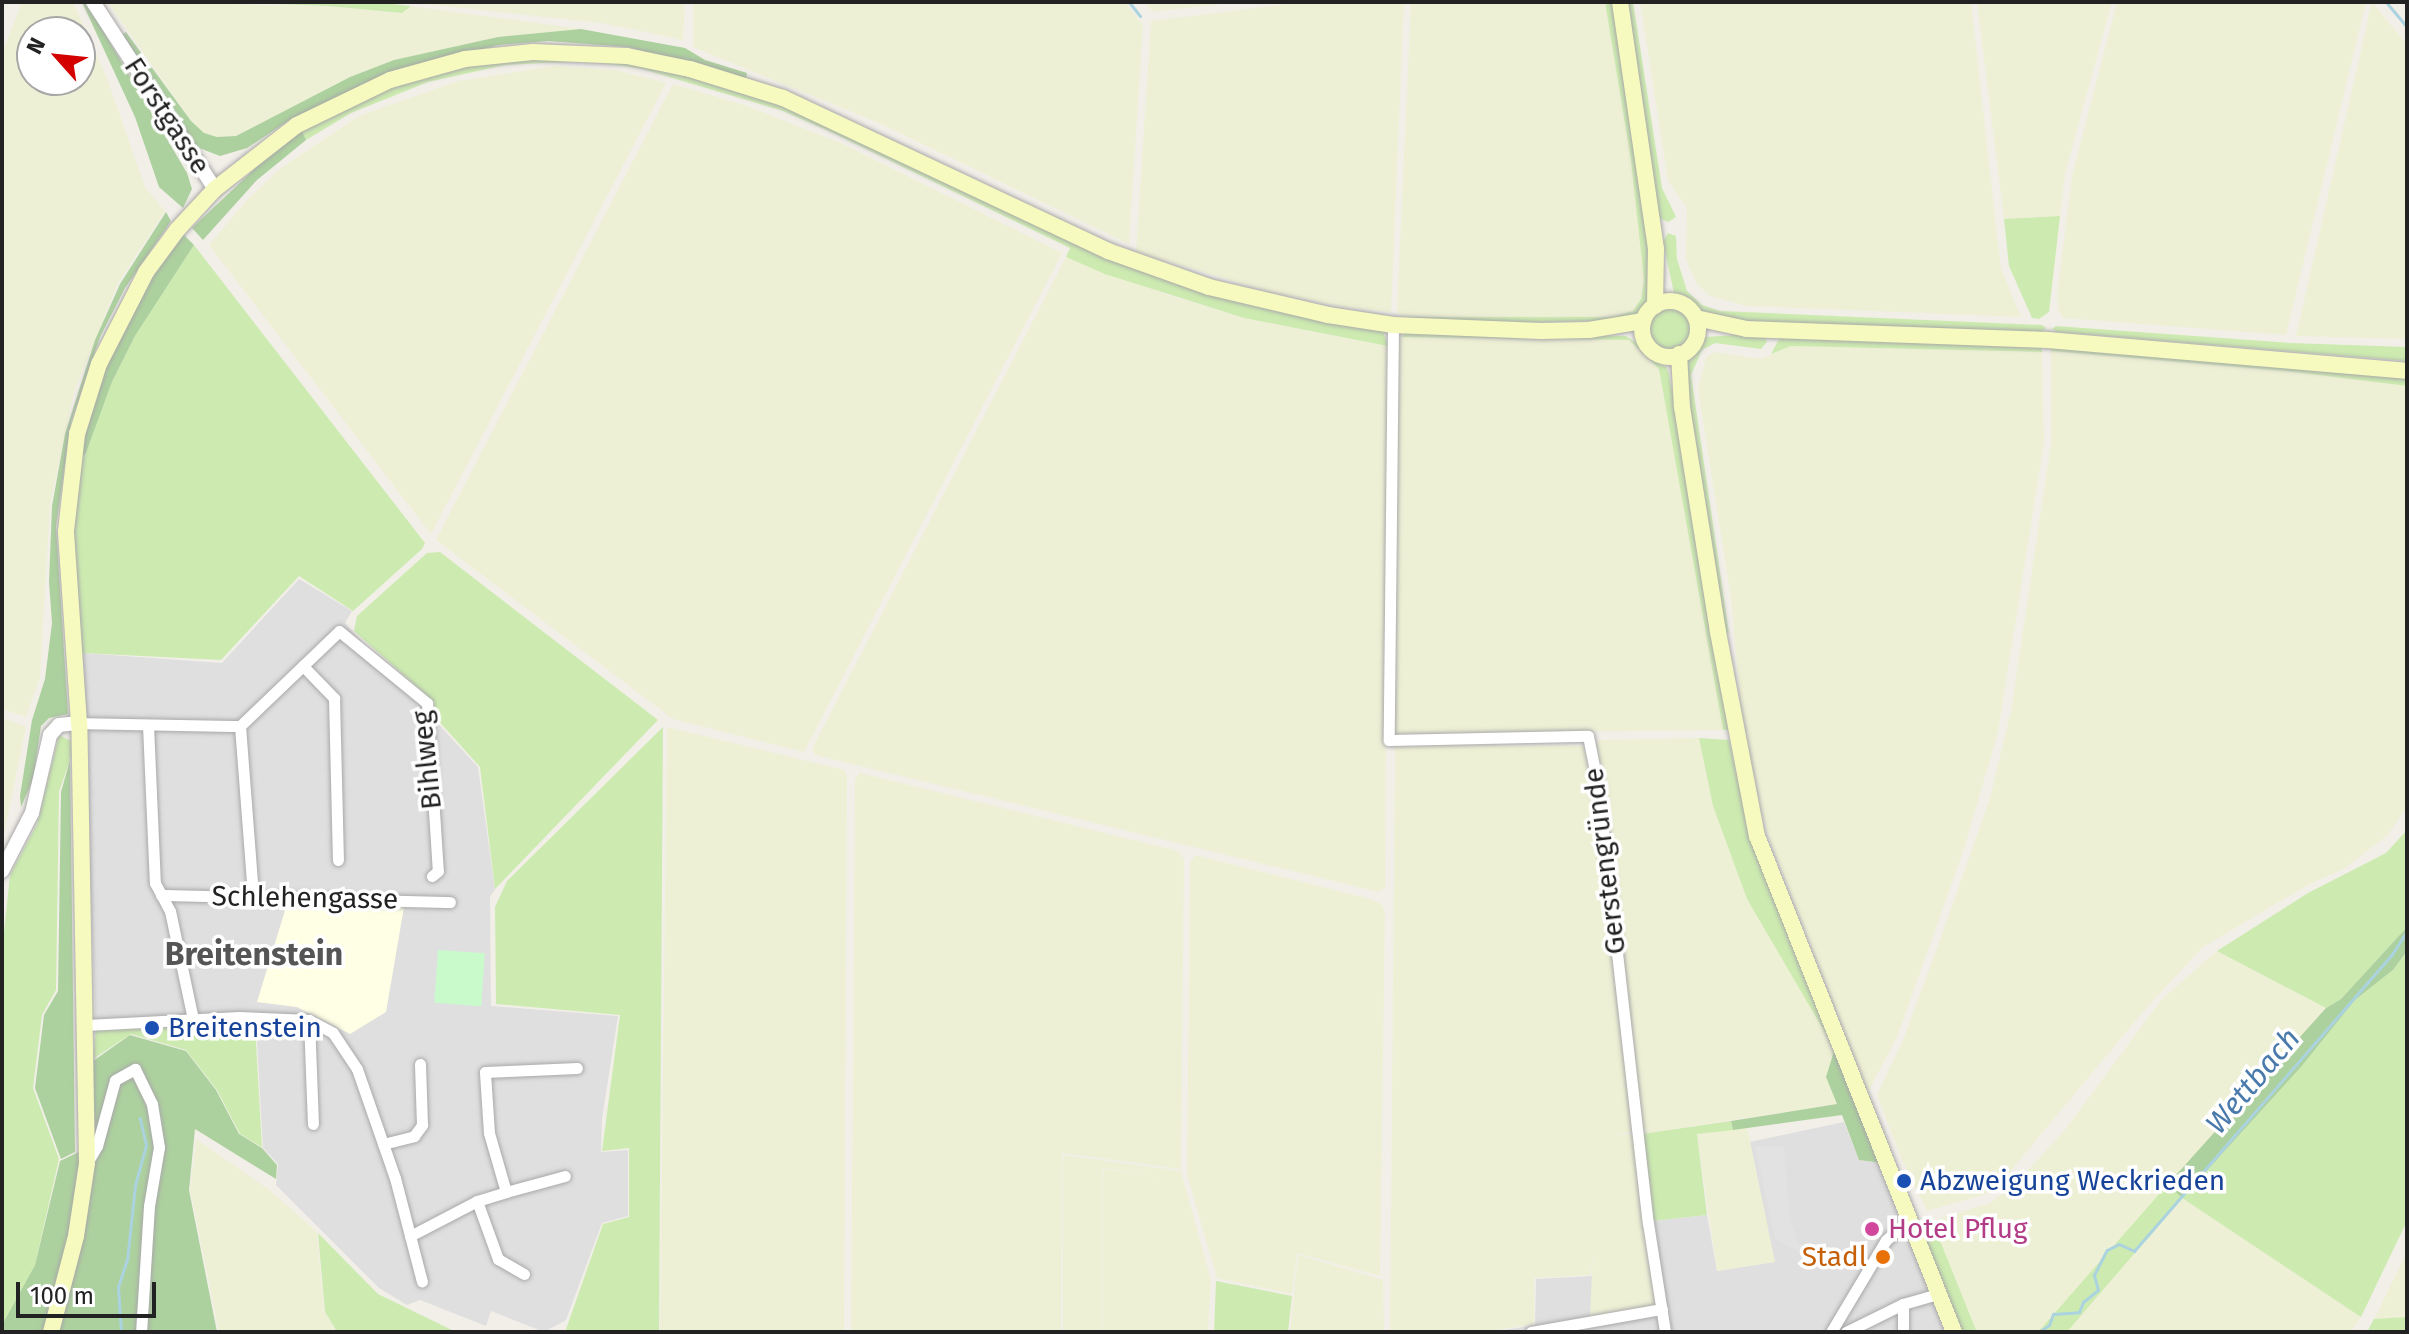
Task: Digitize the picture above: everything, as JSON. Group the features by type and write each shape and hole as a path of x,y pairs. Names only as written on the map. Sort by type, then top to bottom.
{"main road":[{"path":"1620,2 1656,249 1655,306 1644,330"},
{"path":"51,1332 76,1236 87,1163 79,723 66,531 77,434 111,335 146,272 177,230 215,189 297,125 390,80 429,67 498,54 599,53 690,69 783,98 1108,251 1209,287 1328,315 1393,325 1644,330"},
{"path":"1656,249 1674,301"},
{"path":"1644,330 1656,352 1672,355 1691,347 1697,338 1696,318 1691,310 1674,301 1655,306"},
{"path":"1696,318 1747,329 2047,340 2407,371"},
{"path":"1697,338 1747,329"},
{"path":"1672,355 1747,796 1768,865 1954,1332"}],"street":[{"name":"Forstgasse","path":"93,2 215,189"},
{"name":"Gerstengründe","path":"1393,325 1389,740 1588,736 1598,786 1648,1223 1665,1332"},
{"name":"Bihlweg","path":"303,666 339,631 427,703 438,871 432,876"},
{"path":"2,871 32,813 50,735 59,725 240,726 303,666 334,698 338,860"},
{"path":"148,725 153,862 161,895 170,911 193,1019"},
{"path":"240,726 253,895"},
{"name":"Schlehengasse","path":"161,895 450,902"},
{"path":"86,1025 193,1019 309,1020 333,1033 357,1069 383,1144 422,1282"},
{"path":"309,1020 313,1124"},
{"path":"383,1144 414,1136 422,1125 420,1064"},
{"path":"512,1190 489,1133 485,1072 577,1068"},
{"path":"87,1163 97,1146 115,1080 135,1069 152,1104 159,1147 149,1206 141,1332"},
{"path":"410,1236 477,1201 565,1176"},
{"path":"477,1201 498,1259 524,1274"},
{"path":"1831,1332 1886,1240 1909,1220"},
{"path":"1846,1332 1903,1304 1939,1294"},
{"path":"1903,1304 1903,1332"},
{"path":"1531,1332 1662,1309"}],"shaded area":[{"path":"22,2 73,2 79,16 17,16"},
{"path":"108,2 328,6 402,13 411,6 581,29 498,37 394,60 350,77 236,136 217,137 204,133 191,121"},
{"path":"405,2 685,2 683,40 602,23"},
{"path":"693,2 1125,2 1143,25 1129,244 879,123 693,47"},
{"path":"1145,2 1237,2 1153,12"},
{"path":"1303,2 1404,2 1391,312 1343,307 1271,292 1136,252 1151,21"},
{"path":"1411,2 1605,2 1631,161 1644,280 1641,299 1633,311 1611,317 1401,317 1397,310"},
{"path":"1640,2 1971,2 2001,269 2021,317 1747,306 1710,296 1696,283 1686,259 1687,208 1668,181"},
{"path":"1977,2 2112,2 2065,174 2060,216 2004,219"},
{"path":"2117,2 2366,2 2286,335 2063,318 2059,312 2057,296 2072,176"},
{"path":"2372,2 2407,45 2407,339 2296,336"},
{"path":"16,18 16,96 96,96 96,53 145,187 165,211 118,283 74,392 50,505 40,677 26,717 2,709 2,54"},
{"path":"555,66 616,70 666,83 431,534 209,245 247,200 281,168 359,116 458,81"},
{"path":"673,84 744,105 841,143 1062,253 804,752 673,719 436,540"},
{"path":"1066,257 1168,295 1244,318 1388,346 1385,888 1379,892 815,755 812,749"},
{"path":"1402,337 1629,340 1659,369 1723,730 1397,734 1394,730 1398,342"},
{"path":"1791,346 2042,352 2044,443 1998,732 1964,849 1897,1037 1868,1092 1770,841 1759,802 1742,720 1731,599 1698,389 1706,357 1714,352 1761,359"},
{"path":"2051,351 2285,371 2407,386 2407,806 2388,835 2345,868 2306,886 2203,947 2148,1006 2004,1179 1986,1194 1927,1211 1901,1158 1877,1095 1903,1040 1990,798 2011,711 2051,443"},
{"path":"299,579 352,611 345,623 478,767 495,890 490,896 491,1006 618,1016 602,1119 601,1152 628,1150 628,1216 602,1223 566,1320 544,1332 491,1311 486,1326 420,1300 407,1305 379,1288 276,1185 278,1164 263,1148 256,1024 96,1030 82,653 222,663"},
{"path":"2,718 26,727 2,843"},
{"path":"667,727 844,770 847,776 844,1332 660,1332"},
{"path":"1699,738 1713,806 1747,899 1835,1048 1837,1104 1642,1134 1596,746 1599,740"},
{"path":"1395,745 1584,746 1635,1131 1614,1136 1635,1133 1659,1307 1590,1318 1593,1253 1591,1275 1534,1278 1534,1324 1483,1332 1390,1332"},
{"path":"860,773 1178,851 1184,859 1181,1169 1062,1153 1061,1332 851,1332 855,779"},
{"path":"1195,855 1374,900 1382,905 1385,913 1380,1276 1297,1253 1292,1294 1217,1278 1187,1175 1190,863"},
{"path":"286,907 404,907 386,1012 350,1034 297,1007 257,1002"},
{"path":"2217,951 2326,1008 2048,1323 2038,1332 1977,1332 1932,1221 1990,1203 2018,1181 2064,1131 2162,999"},
{"path":"1844,1122 1859,1160 1882,1163 1947,1332 1493,1332 1535,1325 1536,1279 1593,1276 1590,1317 1644,1222 1707,1215 1717,1271 1774,1262 1750,1142"},
{"path":"1747,1127 1775,1262 1717,1271 1697,1134"},
{"path":"196,1139 271,1191 317,1232 324,1311 336,1332 219,1332 190,1190"},
{"path":"1755,1146 1784,1146 1790,1219 1798,1243 1812,1251 1807,1256 1775,1239"},
{"path":"1063,1155 1181,1171 1211,1280 1208,1332 1103,1332 1103,1169 1168,1178 1102,1168 1102,1332 1063,1332"},
{"path":"2182,1198 2361,1317 2351,1332 2067,1332"},
{"path":"2407,1252 2407,1317 2374,1319"},
{"path":"1298,1255 1383,1280 1384,1332 1290,1332"}],"green space":[{"path":"82,2 86,2 94,16 88,16"},
{"path":"220,2 375,2 411,6 402,13 328,6"},
{"path":"1605,2 1614,2 1651,254 1651,300 1644,311 1627,320 1502,323 1401,317 1611,317 1633,311 1641,299 1644,280 1631,161"},
{"path":"1625,2 1633,2 1662,188 1676,217 1668,222 1659,218"},
{"path":"96,19 187,173 192,189 183,208 159,187 135,117 96,32"},
{"path":"581,29 685,48 705,60 747,73 746,79 628,47 548,41 499,45 389,72 291,119 247,148 220,156 194,146 120,36 126,32 191,121 204,133 217,137 236,136 350,77 394,60 498,37"},
{"path":"513,56 598,58 680,72 783,104 1074,241 1382,328 1388,346 1244,318 1105,274 1066,257 1070,248 835,134 783,111 642,69 588,61 505,65 428,82 351,113 306,140 302,131 392,83"},
{"path":"302,131 306,140 257,180 203,240 192,228 259,165"},
{"path":"166,212 171,221 125,288 100,337 71,422 56,526 68,714 49,718 41,726 33,779 21,807 32,720 45,679 52,623 49,582 52,506 65,434 95,340 120,284"},
{"path":"2060,216 2049,312 2039,319 2032,318 2009,266 2004,219"},
{"path":"1668,233 1676,236 1677,259 1687,291 1702,305 1720,311 2042,325 2046,328 2042,332 1733,322 1703,317 1674,293 1663,242"},
{"path":"184,235 194,245 135,336 112,382 86,453 78,461 110,351 152,278"},
{"path":"194,245 425,543 353,611 299,576 221,660 82,653 70,540 78,461 86,453 112,382 135,336"},
{"path":"1670,305 1686,312 1693,328 1686,344 1670,351 1654,344 1647,328 1654,312"},
{"path":"2056,326 2291,343 2407,347 2407,361 2057,332 2052,329"},
{"path":"1405,331 1626,336 1659,358 1668,370 1673,395 1729,730 1723,730 1659,369 1629,340 1402,337"},
{"path":"1765,336 1767,342 1761,349 1715,343 1702,350 1691,375 1729,633 1724,636 1686,387 1685,362 1694,347 1706,337"},
{"path":"1780,337 2041,344 2042,352 1791,346 1771,354"},
{"path":"2051,345 2407,374 2407,386 2285,371 2051,351"},
{"path":"440,552 658,720 495,889 480,767 436,718 434,702 354,631 357,616 427,553"},
{"path":"663,727 659,1332 565,1332 603,1224 629,1217 629,1148 602,1151 620,1015 496,1004 495,907 507,881"},
{"path":"59,735 71,741 71,756 59,792 56,990 42,1015 33,1088 59,1159 35,1265 2,1325 2,951 10,875 37,824"},
{"path":"1699,738 1729,740 1751,838 1834,1048 1747,899 1713,806"},
{"path":"70,760 75,1152 61,1159 35,1088 44,1015 58,991 61,792"},
{"path":"2407,830 2407,927 2341,999 2326,1008 2217,951 2308,893 2386,853"},
{"path":"2407,927 2407,951 2393,970 2355,1000 2301,1067 2182,1198 2168,1184 2326,1008 2341,999"},
{"path":"438,950 485,953 481,1006 434,1003"},
{"path":"2407,951 2407,1221 2361,1317 2182,1198 2067,1332 2038,1332 2168,1184 2183,1197 2301,1067 2355,1000 2393,970"},
{"path":"255,1025 262,1147 240,1134 217,1090 186,1050 131,1034 93,1059 96,1030"},
{"path":"130,1035 186,1051 216,1090 239,1134 262,1148 277,1165 276,1179 195,1129 189,1190 217,1332 2,1332 2,1325 35,1265 60,1161 91,1146 93,1061"},
{"path":"1835,1048 1882,1163 1859,1160 1842,1115 1733,1130 1731,1121 1837,1104 1826,1077"},
{"path":"1731,1121 1733,1130 1697,1134 1707,1215 1652,1221 1642,1134"},
{"path":"1932,1221 1977,1332 1963,1332 1920,1226"},
{"path":"318,1233 378,1294 456,1332 337,1332 325,1312"},
{"path":"1216,1281 1292,1296 1288,1332 1214,1332"},
{"path":"2407,1317 2407,1332 2367,1332 2374,1319"}],"waterway":[{"path":"1129,2 1140,16"},
{"path":"2386,2 2407,27"},
{"name":"Wettbach","path":"2039,1332 2049,1325 2053,1314 2079,1312 2083,1302 2098,1290 2094,1275 2107,1250 2119,1244 2134,1251 2392,954 2407,931"},
{"path":"121,1332 118,1287 127,1260 135,1185 146,1145 140,1118"}],"place":[{"name":"Breitenstein","path":"152,1028"},
{"name":"Abzweigung Weckrieden","path":"1904,1181"},
{"name":"Hotel Pflug","path":"1872,1229"},
{"name":"Stadl","path":"1883,1257"}],"district":[{"name":"Breitenstein","path":"254,954"}]}
